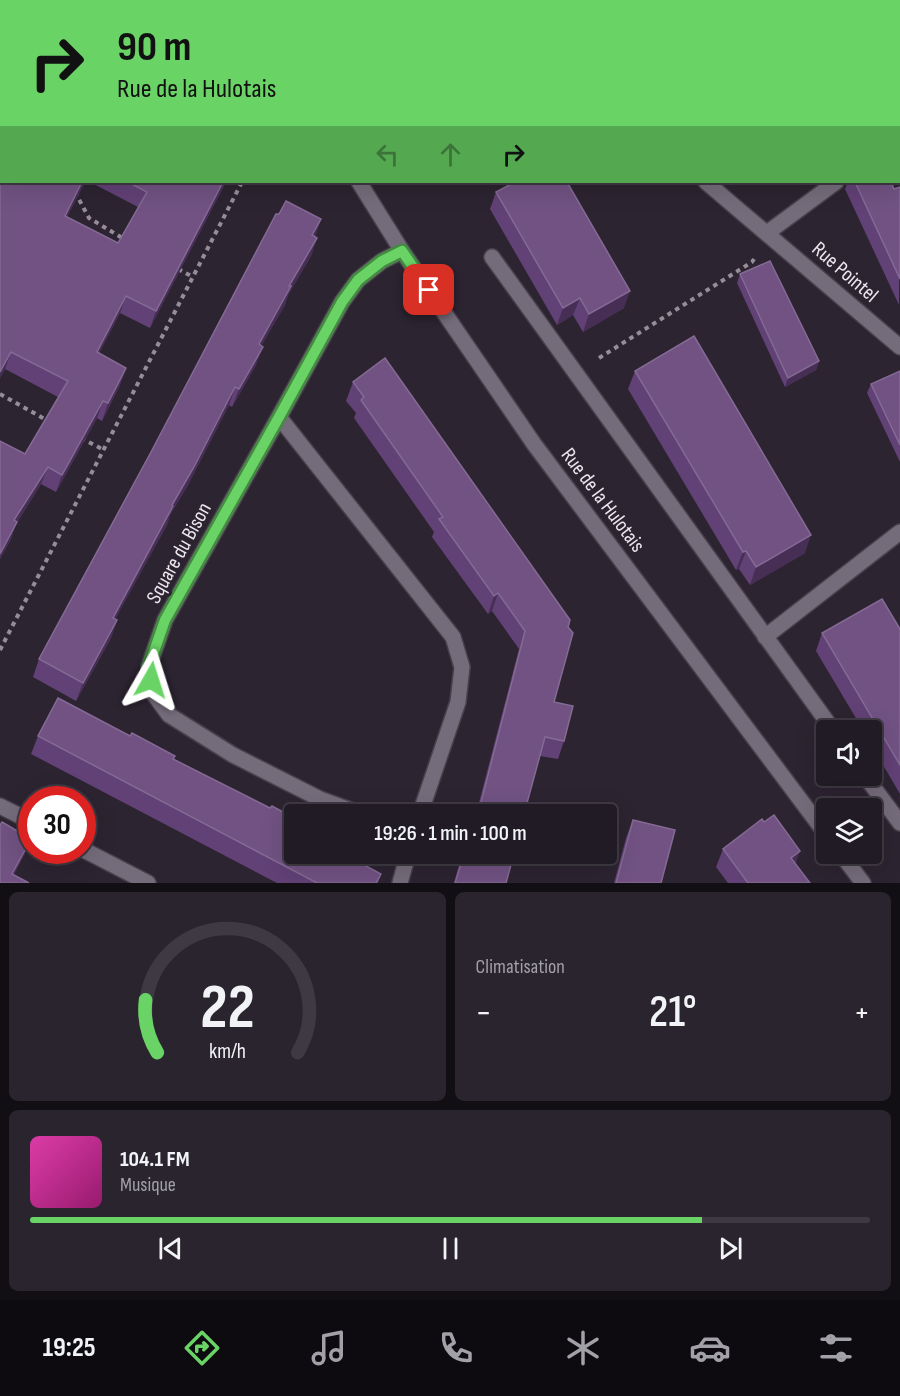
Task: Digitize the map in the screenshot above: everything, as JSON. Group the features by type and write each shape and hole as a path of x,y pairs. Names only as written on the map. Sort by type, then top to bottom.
{"street":[{"name":"Rue de la Hulotais","path":"360,183 402,251 534,444 816,821"},
{"name":"Rue Pointel","path":"707,183 899,343"},
{"path":"768,233 835,183"},
{"name":"Square du Bison","path":"334,804 233,755 169,715 153,693 149,666 165,620 342,302 358,280 382,261 402,251"},
{"path":"492,257 826,720"},
{"path":"279,417 453,637 462,666 458,702 423,804"},
{"path":"765,637 900,532"},
{"path":"872,786 900,824"},
{"path":"0,806 18,815"},
{"path":"96,856 148,883"},
{"path":"400,883 405,864"},
{"path":"849,864 863,883"}],"path":[{"path":"75,183 75,192 89,218 130,242"},
{"path":"0,650 241,183"},
{"path":"575,373 752,262 768,233"},
{"path":"172,266 193,278"},
{"path":"0,394 52,422"},
{"path":"73,434 104,450"}],"building":[{"path":"0,183 82,183 65,216 118,243 147,192 130,183 222,183 156,311 126,296 97,352 126,368 108,403 103,401 62,475 48,467 14,520 17,522 0,554 0,441 25,454 68,381 11,352 0,372"},
{"path":"513,183 568,183 630,291 589,314 580,298 563,308 496,192"},
{"path":"855,183 891,183 894,189 900,187 900,279"},
{"path":"286,201 321,219 312,235 317,238 259,344 263,347 239,389 235,387 172,505 113,618 117,620 83,683 39,659 276,214 279,214"},
{"path":"770,261 819,361 788,378 740,274"},
{"path":"694,336 811,535 756,567 746,551 743,552 635,371"},
{"path":"385,358 570,620 568,627 573,633 554,702 573,706 564,741 545,737 527,804 481,804 525,631 498,593 494,596 439,519 443,517 361,400 364,397 353,382"},
{"path":"900,371 900,445 871,384"},
{"path":"882,599 900,629 900,765 882,735 882,720 873,720 822,633"},
{"path":"58,698 130,736 132,733 175,756 173,759 270,808 272,806 284,813 284,864 367,864 366,866 381,874 376,883 317,883 38,736"},
{"path":"774,815 800,851 791,858 810,883 748,883 723,849 762,819 764,822"},
{"path":"633,820 675,830 661,883 616,883"},
{"path":"2,822 18,831 18,863 12,874 29,883 0,883 0,825"},
{"path":"461,864 511,864 506,883 455,883"}],"route":[{"path":"151,680 149,666 165,620 342,302 358,280 382,261 402,251 429,290"}]}
